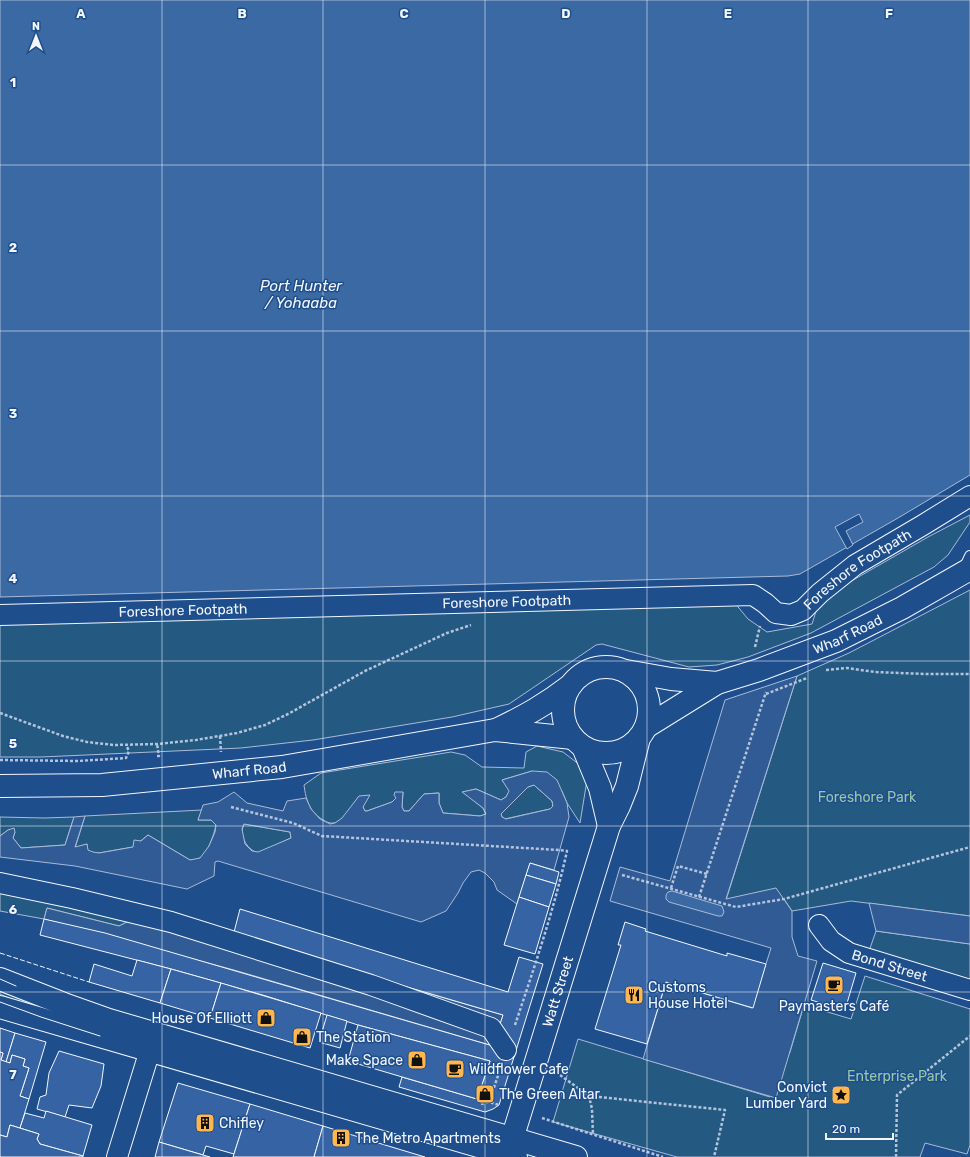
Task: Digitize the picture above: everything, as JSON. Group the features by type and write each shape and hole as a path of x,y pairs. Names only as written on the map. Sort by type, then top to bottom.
{"main road":[{"name":"Wharf Road","path":"642,733 717,683 758,670 836,640 902,608 967,567"},
{"path":"578,742 598,752 613,752 627,748 642,733 649,712 647,696 639,682 626,672 614,667 602,667 590,670 579,676 571,685 563,702 564,721 578,742 600,788 609,826"},
{"name":"Wharf Road","path":"626,672 671,679 717,683"},
{"name":"Wharf Road","path":"0,786 102,785 282,767 495,730 532,712 552,700 571,685"},
{"name":"Wharf Road","path":"495,730 578,742"},
{"name":"Watt Street","path":"511,1152 609,826 627,786 642,733"},
{"path":"8,982 109,1020 511,1152"},
{"path":"0,1007 511,1152 576,1157"}],"street":[{"name":"Foreshore Footpath","path":"0,614 754,595 776,613 791,616 803,610 820,593 855,565 924,525 970,496"},
{"path":"0,883 72,898 171,922 371,985 491,1028 506,1050"},
{"name":"Bond Street","path":"819,925 831,941 850,953 970,990"},
{"path":"117,1157 150,1050"}],"path":[{"path":"0,713 63,736 87,742 126,745 157,744 237,733 265,725 365,672 447,633 476,623"},
{"path":"820,673 826,670 847,668 875,672 970,674"},
{"path":"699,896 766,694 814,675"},
{"path":"220,736 222,757"},
{"path":"152,756 159,756 157,744"},
{"path":"126,745 129,751 126,758"},
{"path":"0,760 78,761 133,758"},
{"path":"231,807 293,823 322,836 567,851 546,930 489,1102"},
{"path":"622,874 736,907 784,899 970,847"},
{"path":"671,888 678,866 707,874"},
{"path":"896,1157 897,1095 970,1036"},
{"path":"560,1075 589,1096 724,1110 714,1157"},
{"path":"589,1096 592,1108 593,1135"},
{"path":"540,1118 663,1157"}],"green space":[{"path":"970,515 970,522 948,555 934,567 811,633 748,657 717,665 689,667 602,644 596,645 509,704 452,717 313,740 241,748 41,757 0,757 0,620 734,602 748,619 767,632 812,624 818,605 834,591 928,537"},
{"name":"Foreshore Park","path":"970,590 970,916 851,901 792,911 784,899 726,900 797,676 849,653"},
{"path":"537,746 563,752 580,765 587,780 580,823 567,803 562,791 532,771 502,780 510,791 506,797 501,800 476,789 463,792 483,808 486,814 480,816 443,813 439,803 439,793 424,794 409,811 404,811 402,807 403,792 392,802 367,811 365,811 359,796 343,817 337,822 331,823 320,818 312,810 305,791 304,785 321,773 451,752 465,755 482,767 524,768 526,752"},
{"path":"534,785 552,801 553,806 550,809 505,819 502,817 501,814 528,787"},
{"path":"202,810 198,820 211,820 216,825 206,852 198,859 190,860 148,835 133,847 99,853 93,853 87,850 87,844 75,848 85,816"},
{"path":"0,817 74,817 65,845 21,848 13,838 15,832 8,830 0,836"},
{"path":"244,824 290,832 291,838 258,853 247,845 243,837 242,833"},
{"path":"0,887 134,919 119,926 47,908 44,919 0,911"},
{"path":"876,931 970,944 970,983 868,954"},
{"name":"Enterprise Park","path":"865,976 970,1009 970,1145 967,1154 925,1143 920,1157 677,1157 553,1122 578,1039 770,1097 790,1052 804,1005 851,1019"},
{"path":"0,986 68,1019 20,1003 0,994"}],"shaded area":[{"path":"797,676 726,899 776,888 792,911 792,937 798,956 817,961 776,1098 643,1059 666,982 752,1008 771,948 610,901 620,867 670,881 725,700"},
{"path":"532,771 547,772 557,780 567,803 569,817 554,870 530,863 517,904 497,890 494,882 485,873 479,870 471,872 446,911 421,922 218,861 215,862 214,876 187,889 75,866 0,857 0,836 8,830 14,828 15,832 13,838 21,848 65,845 74,817 85,816 75,847 87,844 88,850 99,853 133,847 134,840 141,841 148,835 190,860 200,858 209,846 215,832 216,825 211,820 198,820 203,805 218,802 234,792 247,803 283,811 287,801 306,798 311,809 320,819 330,824 335,823 342,818 359,796 370,795 363,807 365,811 367,811 392,802 396,798 394,795 395,792 403,792 402,807 404,811 409,811 424,794 439,793 439,803 443,813 480,816 486,814 483,808 462,792 476,789 501,800 506,797 509,791 502,780","holes":["534,785 552,801 553,806 550,809 506,819 502,817 501,814 528,787","244,824 290,832 291,838 258,852 252,851 245,844 242,829"]},
{"path":"869,903 970,916 970,944 876,931"},
{"path":"47,908 119,926 133,919 182,922 503,1015 493,1046 234,970 44,919"}],"water":[{"name":"Port Hunter / Yohaaba","path":"0,0 970,0 970,475 800,574 788,576 0,597"},
{"path":"672,891 722,906 724,912 722,916 718,916 669,902 666,899 666,895 668,892"}],"pier":[{"path":"859,514 863,522 846,531 853,545 847,549 835,527"}],"building":[{"path":"530,863 559,872 556,884 526,875"},
{"path":"526,875 556,884 549,907 519,897"},
{"path":"519,897 549,907 535,954 504,945"},
{"path":"240,909 508,992 519,957 543,964 499,1105 485,1112 399,1087 402,1077 477,1099 490,1061 358,1025 266,996 171,969 40,935 44,919 105,933 493,1046 503,1015 233,936"},
{"name":"Customs House Hotel","path":"625,922 646,929 645,931 727,956 727,953 766,964 753,1008 666,982 647,1044 595,1029 621,945 618,945"},
{"path":"137,960 171,969 160,1003 89,982 94,964 132,976"},
{"path":"823,963 856,973 845,1010 811,1000"},
{"path":"171,969 221,983 210,1018 160,1003"},
{"path":"221,983 321,1013 310,1048 210,1018"},
{"path":"327,1015 347,1021 340,1048 319,1042"},
{"path":"358,1025 490,1061 477,1099 348,1061"},
{"path":"0,1028 15,1033 6,1062 1,1060 3,1053 0,1052"},
{"path":"15,1033 46,1042 29,1099 20,1096 29,1068 23,1066 25,1059 12,1055 10,1063 6,1062"},
{"path":"59,1051 104,1064 101,1086 92,1108 69,1105 65,1117 37,1109 40,1097 46,1095 49,1073"},
{"path":"0,1052 3,1053 1,1060 10,1063 12,1055 25,1059 23,1066 29,1068 20,1096 29,1099 20,1128 10,1125 7,1137 0,1135"},
{"name":"Chifley","path":"178,1083 250,1104 234,1154 206,1146 203,1155 159,1142"},
{"path":"250,1104 323,1126 314,1157 233,1157"},
{"path":"46,1111 92,1125 83,1156 40,1144 37,1139 39,1134 20,1128 25,1113 44,1118"},
{"path":"10,1125 39,1134 37,1139 40,1144 83,1157 0,1157 0,1135 7,1137"},
{"name":"The Metro Apartments","path":"323,1126 375,1142 425,1157 314,1157"},
{"path":"159,1142 203,1155 210,1157 155,1157"}],"tram line":[{"path":"0,979 16,986"},
{"path":"0,1002 100,1036"}],"fence":[{"path":"0,953 89,982"}],"place":[{"name":"Paymasters Café","path":"834,985"},
{"name":"Customs House Hotel","path":"634,995"},
{"name":"House Of Elliott","path":"266,1018"},
{"name":"The Station","path":"302,1037"},
{"name":"Make Space","path":"417,1060"},
{"name":"Wildflower Cafe","path":"455,1069"},
{"name":"The Green Altar","path":"485,1094"},
{"name":"Convict Lumber Yard","path":"841,1095"},
{"name":"Chifley","path":"205,1123"},
{"name":"The Metro Apartments","path":"341,1138"}]}
